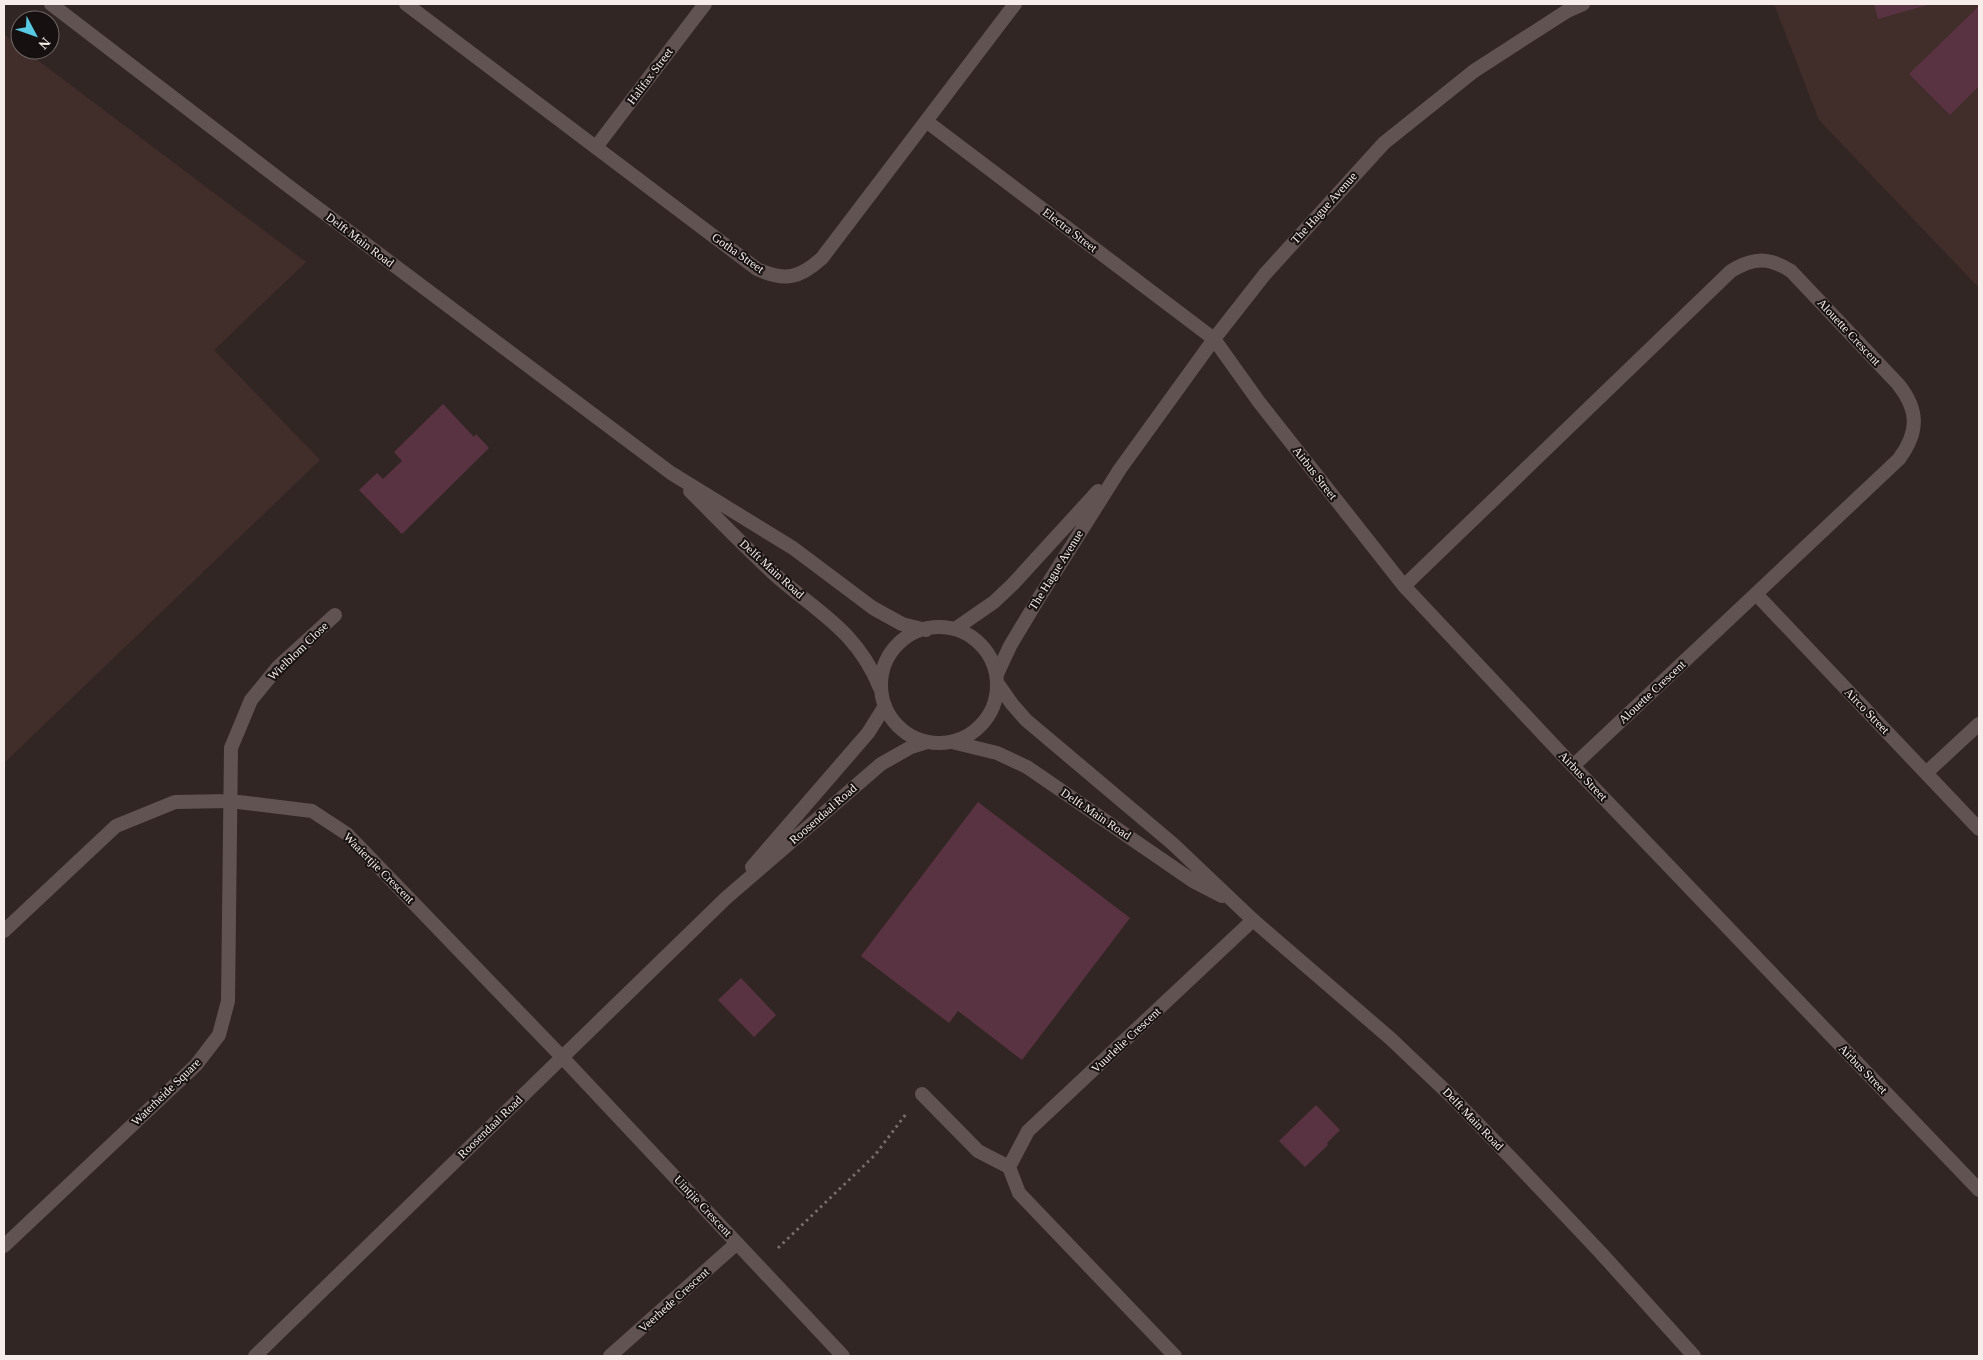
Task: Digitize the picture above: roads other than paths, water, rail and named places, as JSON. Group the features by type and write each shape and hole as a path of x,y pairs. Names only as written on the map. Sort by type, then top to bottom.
{"street":[{"name":"Delft Main Road","path":"51,4 291,188 671,474 793,548 873,608 902,624 926,630"},
{"name":"Gotha Street","path":"406,4 757,269 769,275 782,277 795,276 810,269 822,258 1015,4"},
{"name":"Halifax Street","path":"596,147 705,4"},
{"name":"The Hague Avenue","path":"997,679 1010,646 1036,601 1120,469 1214,339 1272,267 1384,143 1474,71 1567,11 1583,4"},
{"name":"Electra Street","path":"926,121 1214,339"},
{"name":"Alouette Crescent","path":"1404,586 1731,271 1753,260 1779,263 1791,271 1898,384 1912,404 1914,417 1913,432 1908,447 1899,459 1573,766"},
{"name":"Airbus Street","path":"1214,339 1260,402 1404,586 1573,766 1979,1190"},
{"name":"The Hague Avenue","path":"955,629 976,617 1007,590 1120,469"},
{"name":"Delft Main Road","path":"671,474 772,572 851,639 863,654 874,673 883,700"},
{"name":"Airco Street","path":"1756,594 1979,829"},
{"name":"Wielblom Close","path":"230,801 231,748 251,700 278,667 335,615"},
{"path":"936,627 955,629 970,636 982,646 991,659 997,679 992,710 982,724 968,735 952,742 926,742 913,737 901,729 892,718 883,700 882,675 889,657 901,642 917,632 926,630 936,627"},
{"name":"Delft Main Road","path":"997,679 1012,704 1026,720 1173,844 1233,902 1377,1026 1453,1098 1601,1253 1694,1356"},
{"name":"Roosendaal Road","path":"726,898 868,732 883,700"},
{"path":"1926,773 1979,724"},
{"name":"Roosendaal Road","path":"255,1356 726,898 881,764 911,747 926,742"},
{"name":"Delft Main Road","path":"952,742 997,753 1027,767 1193,881 1233,902"},
{"name":"Waaiertjie Crescent","path":"4,931 116,826 175,802 230,801 312,810 347,834 562,1057"},
{"name":"Waterheide Square","path":"4,1246 196,1066 219,1035 228,1001 230,801"},
{"name":"Vuurlelie Crescent","path":"1008,1167 1028,1131 1253,920"},
{"name":"Uintjie Crescent","path":"562,1057 843,1356"},
{"path":"922,1094 978,1151 1008,1167 1019,1193 1175,1356"},
{"name":"Veerhede Crescent","path":"610,1356 737,1243"}]}
